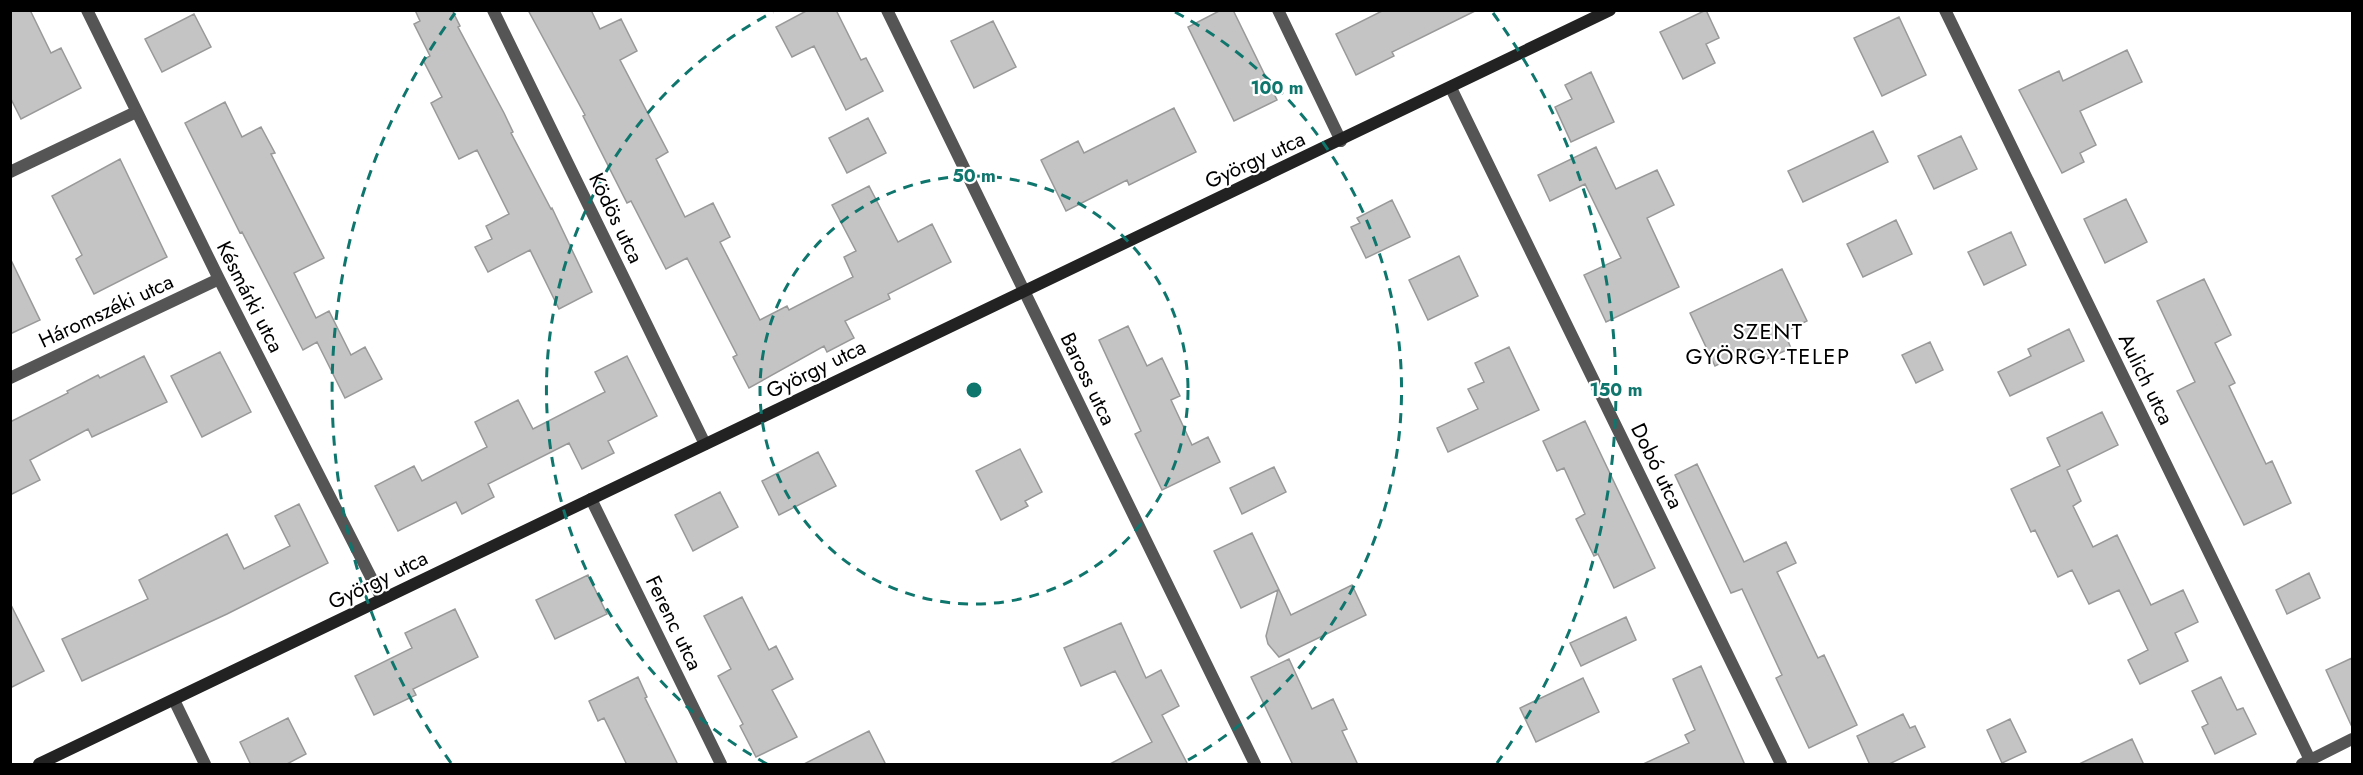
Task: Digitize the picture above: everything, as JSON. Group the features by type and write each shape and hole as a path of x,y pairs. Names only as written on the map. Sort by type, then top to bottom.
{"street":[{"name":"Késmárki utca","path":"87,10 219,279 382,599"},
{"name":"Ködös utca","path":"493,10 705,444"},
{"name":"Baross utca","path":"887,10 1255,765"},
{"path":"1278,10 1341,141"},
{"name":"György utca","path":"39,765 1610,10"},
{"name":"Aulich utca","path":"1945,10 2308,763"},
{"name":"Dobó utca","path":"1451,88 1781,765"},
{"path":"10,172 136,111"},
{"name":"Háromszéki utca","path":"10,378 219,279"},
{"name":"Ferenc utca","path":"591,499 721,765"},
{"path":"174,700 205,765"},
{"path":"2308,763 2352,739"}],"building":[{"path":"10,10 30,10 51,53 61,48 81,88 21,119 10,97"},
{"path":"415,10 452,10 460,26 458,27 504,113 513,132 511,133 552,208 592,292 559,309 530,250 488,272 475,247 492,239 486,226 509,214 477,150 459,159 431,103 442,97 423,60 430,56 414,24 420,21"},
{"path":"528,10 591,10 600,29 621,19 637,51 620,60 668,152 656,159 685,217 713,203 730,237 720,242 760,320 787,306 789,310 853,277 844,257 856,251 832,205 869,186 898,242 932,224 951,262 888,294 890,299 845,321 854,338 827,352 824,346 749,388 733,357 737,355 687,258 666,269 631,201 627,203 583,116 585,115"},
{"path":"808,10 836,10 861,60 866,58 883,91 846,110 814,46 792,57 776,27"},
{"path":"1221,10 1233,10 1277,100 1234,121 1188,27"},
{"path":"1384,10 1477,10 1392,52 1394,56 1356,75 1336,34"},
{"path":"1706,10 1719,38 1706,44 1715,63 1683,79 1660,32"},
{"path":"194,14 211,47 162,72 145,39"},
{"path":"1899,17 1926,75 1882,96 1854,38"},
{"path":"993,21 1016,67 974,88 951,41"},
{"path":"2127,50 2142,82 2080,111 2096,145 2080,153 2084,162 2062,173 2019,90 2059,71 2063,81"},
{"path":"1591,72 1614,122 1571,142 1555,107 1572,99 1565,85"},
{"path":"225,102 242,137 261,127 275,153 271,154 324,258 294,273 316,318 329,311 351,355 365,347 382,379 345,398 317,342 303,350 242,232 240,233 185,123"},
{"path":"1174,108 1196,152 1129,185 1127,180 1066,211 1041,160 1078,141 1084,153"},
{"path":"868,118 886,153 847,173 829,138"},
{"path":"1873,131 1888,162 1803,202 1788,171"},
{"path":"1961,136 1977,169 1934,189 1918,156"},
{"path":"1596,147 1616,189 1657,170 1674,205 1647,218 1679,287 1606,322 1584,275 1621,258 1585,184 1550,201 1538,175"},
{"path":"120,159 167,257 94,294 76,259 82,255 52,196"},
{"path":"2126,199 2147,242 2105,263 2084,219"},
{"path":"1392,200 1410,237 1366,258 1351,227 1360,223 1357,218"},
{"path":"1896,220 1912,254 1863,277 1847,244"},
{"path":"2011,232 2026,265 1984,285 1968,252"},
{"path":"1459,256 1478,296 1428,320 1409,280"},
{"path":"10,258 40,320 10,334"},
{"path":"1782,269 1807,321 1784,332 1791,348 1756,364 1749,349 1715,366 1690,313"},
{"path":"2204,279 2231,335 2215,343 2235,383 2229,386 2266,464 2272,461 2291,503 2244,525 2177,391 2195,382 2157,301"},
{"path":"1128,326 1147,366 1162,358 1180,396 1171,400 1192,445 1208,437 1220,462 1162,490 1135,434 1141,431 1099,340"},
{"path":"2069,329 2084,361 2010,396 1998,372 2031,356 2028,349"},
{"path":"1930,342 1943,370 1916,383 1902,355"},
{"path":"1509,347 1539,410 1448,452 1437,428 1478,409 1468,389 1484,382 1475,363"},
{"path":"220,352 251,412 202,437 171,376"},
{"path":"144,356 167,402 92,437 88,429 30,460 40,480 10,495 10,422 98,375 100,378"},
{"path":"627,356 657,416 608,441 614,453 582,469 569,443 488,484 494,497 462,514 456,502 398,531 375,486 414,466 422,481 487,447 475,422 518,400 533,429 605,392 595,372"},
{"path":"2102,412 2118,445 2067,470 2081,501 2073,506 2093,547 2117,535 2151,605 2183,590 2198,622 2175,633 2188,661 2140,684 2128,660 2148,650 2119,590 2089,604 2072,570 2058,577 2035,530 2031,532 2011,489 2060,466 2047,438"},
{"path":"1585,421 1655,568 1614,588 1598,554 1594,556 1576,519 1585,514 1564,468 1557,471 1543,441"},
{"path":"1020,449 1042,492 1025,501 1028,506 1001,520 976,471"},
{"path":"818,452 836,486 779,515 762,481"},
{"path":"1697,464 1744,562 1786,542 1796,563 1777,572 1818,658 1824,655 1857,725 1809,748 1776,678 1782,675 1742,589 1731,593 1675,475"},
{"path":"1274,467 1286,492 1242,514 1230,488"},
{"path":"720,492 738,527 693,551 675,515"},
{"path":"299,504 328,563 227,614 82,681 62,639 148,599 139,580 227,534 244,569 290,546 275,516"},
{"path":"1252,533 1291,615 1352,585 1366,615 1279,657 1268,644 1266,636 1278,590 1241,608 1214,551"},
{"path":"2309,573 2320,598 2287,614 2276,590"},
{"path":"588,575 607,614 555,639 536,600"},
{"path":"742,597 769,650 776,646 793,679 772,690 797,737 756,757 740,726 743,724 718,676 731,669 704,616"},
{"path":"10,603 44,671 10,688"},
{"path":"455,609 478,657 413,689 416,695 374,715 355,676 412,648 405,633"},
{"path":"1626,617 1636,640 1581,666 1570,643"},
{"path":"1121,623 1146,678 1161,670 1179,706 1162,715 1188,765 1108,765 1152,742 1115,671 1081,686 1064,648"},
{"path":"2352,658 2352,727 2326,670"},
{"path":"1289,659 1312,709 1333,699 1347,729 1342,731 1358,765 1293,765 1251,677"},
{"path":"1701,666 1745,765 1641,765 1689,743 1685,735 1695,730 1673,679"},
{"path":"638,677 647,697 645,698 678,765 627,765 604,718 598,721 589,701"},
{"path":"2221,677 2237,710 2243,708 2256,734 2215,754 2202,727 2208,724 2192,691"},
{"path":"1583,678 1599,712 1536,742 1520,708"},
{"path":"1903,714 1910,728 1915,726 1925,747 1887,765 1870,765 1857,736"},
{"path":"288,718 306,754 285,765 251,765 240,742"},
{"path":"2010,719 2026,752 2002,763 1987,730"},
{"path":"869,731 886,765 802,765"},
{"path":"2132,739 2144,765 2077,765"}],"district":[{"name":"SZENT GYÖRGY-TELEP","path":"1768,344"}]}
